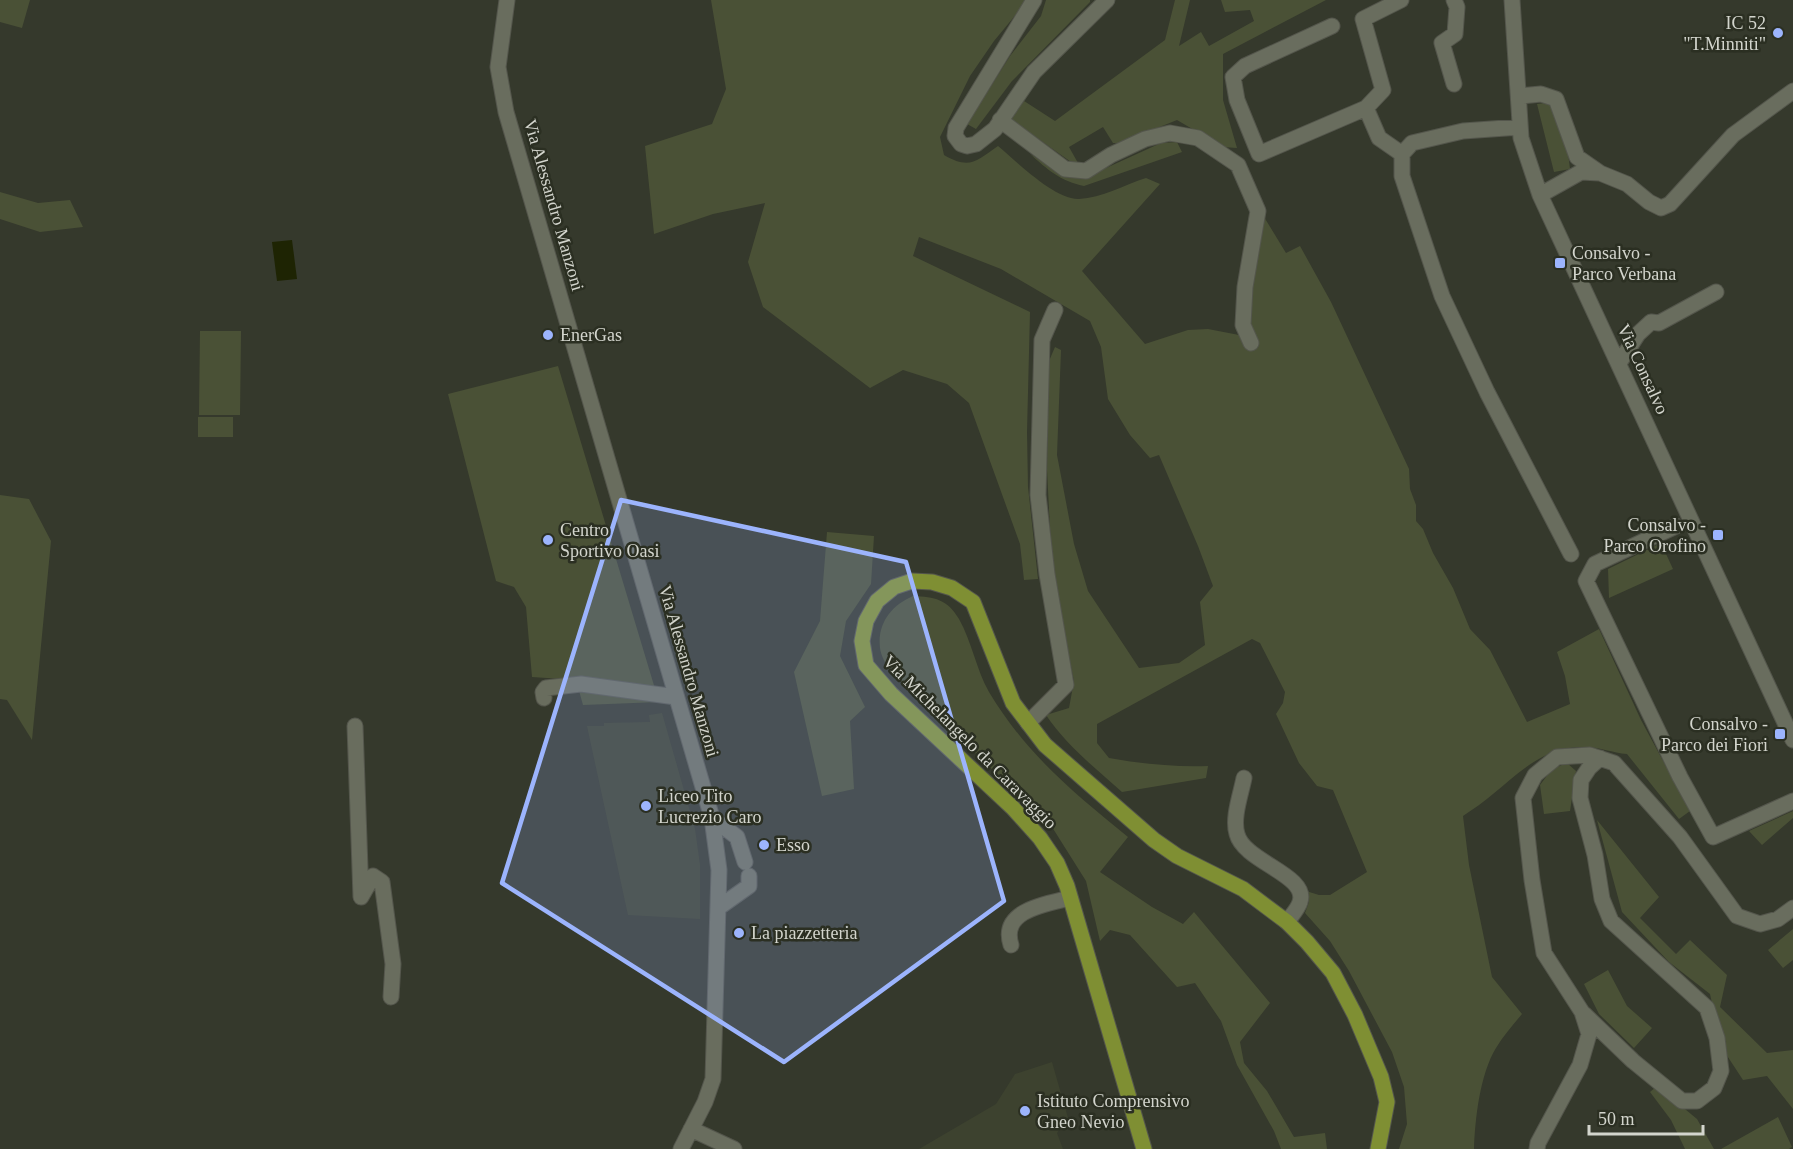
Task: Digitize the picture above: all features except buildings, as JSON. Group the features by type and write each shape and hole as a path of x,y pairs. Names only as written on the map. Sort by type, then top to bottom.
{"main road":[{"name":"Via Michelangelo da Caravaggio","path":"1144,1149 1070,898 1057,863 1040,838 1013,808 891,694 866,665 862,641 866,621 877,601 894,587 912,581 932,582 952,588 973,602 1013,703 1045,745 1154,840 1177,856 1243,889 1287,922 1307,942 1333,974 1375,1058 1387,1102 1378,1149"}],"street":[{"name":"Via Alessandro Manzoni","path":"507,0 498,67 506,112 712,818 719,870 712,1078 705,1102 681,1149"},
{"path":"1034,0 956,128 955,136 961,144 967,146 976,144 995,129 1034,72 1107,0"},
{"path":"1332,26 1245,66 1233,77 1237,100 1259,154 1366,108 1383,90 1363,19 1401,0"},
{"path":"1454,0 1457,7 1455,34 1442,43 1454,84"},
{"name":"Via Consalvo","path":"1512,0 1521,138 1540,195 1788,715 1793,740"},
{"path":"1520,96 1541,94 1556,99 1577,157 1600,173 1627,184 1649,202 1661,208 1670,204 1733,135 1793,91"},
{"path":"1366,108 1379,138 1402,154"},
{"path":"1000,120 1065,169 1086,171 1136,143 1170,133 1198,138 1238,165 1258,211 1245,288 1243,325 1251,344"},
{"path":"1520,127 1463,131 1412,143 1402,154 1402,176 1442,296 1487,392 1571,554"},
{"path":"1540,195 1581,172 1600,173"},
{"path":"1619,363 1638,334 1652,322 1664,326 1716,292"},
{"path":"1028,723 1066,685 1047,574 1038,495 1042,340 1054,310"},
{"path":"1676,526 1595,564 1586,580 1680,777 1713,837 1793,801"},
{"path":"544,698 543,692 546,688 581,684 676,697"},
{"path":"355,726 361,897 373,876 382,882 393,964 392,997"},
{"path":"1600,758 1581,780 1580,798 1595,855 1602,899 1611,921 1707,1008 1717,1038 1721,1071 1714,1088 1697,1101 1682,1101 1633,1061 1582,1012 1544,953 1532,880 1523,798 1535,775 1557,757 1590,756 1600,758 1614,763 1680,837 1737,916 1760,924 1778,919 1793,908"},
{"path":"1244,778 1236,834 1248,852 1298,885 1301,895 1300,904 1287,922"},
{"path":"712,818 737,837 747,869 749,886 718,908"},
{"path":"1011,945 1008,937 1010,924 1019,915 1034,907 1070,898"},
{"path":"1537,1149 1538,1143 1580,1065 1589,1034 1582,1012"},
{"path":"692,1129 734,1149"}],"highlighted area":[{"path":"621,500 906,562 1004,901 784,1062 502,883"}],"shaded area":[{"path":"0,0 30,0 22,28 0,22"},
{"path":"711,0 1028,0 994,41 970,76 940,137 944,155 967,163 984,156 998,146 1048,187 1069,198 1088,198 1105,194 1146,178 1160,184 1082,271 1145,344 1188,330 1208,329 1239,335 1245,280 1261,212 1286,253 1300,246 1331,302 1409,469 1410,489 1416,505 1416,521 1423,529 1433,553 1453,588 1470,629 1490,650 1527,722 1570,704 1565,676 1557,652 1599,629 1641,720 1690,811 1679,819 1627,754 1586,747 1559,750 1535,761 1463,816 1469,865 1492,977 1522,1014 1499,1044 1486,1071 1477,1111 1474,1149 1399,1149 1407,1124 1404,1087 1392,1052 1349,971 1330,941 1305,913 1309,902 1306,891 1319,895 1330,895 1367,872 1333,790 1317,786 1299,763 1276,714 1283,703 1285,692 1260,643 1252,639 1097,724 1097,743 1109,758 1158,765 1208,766 1206,778 1122,792 1072,746 1046,715 1069,708 1074,681 1055,587 1050,529 1047,470 1049,361 1055,347 1061,350 1057,455 1074,544 1088,591 1139,668 1179,663 1205,645 1200,602 1213,586 1159,455 1150,458 1130,435 1108,399 1101,347 1090,321 1001,269 919,237 913,256 1030,312 1028,487 1038,579 1024,580 1020,544 969,403 947,384 903,370 870,388 763,307 748,262 765,203 713,214 654,234 645,146 712,124 726,89"},
{"path":"1046,0 1090,0 1090,2 1012,81 976,129 967,124 1010,56 1041,16"},
{"path":"1175,0 1190,0 1179,46 1201,32 1209,46 1254,21 1250,10 1225,12 1221,0 1326,0 1223,54 1223,100 1237,148 1223,147 1177,120 1120,143 1113,143 1103,127 1069,147 1078,163 1071,162 1009,118 1021,99 1055,121 1165,40"},
{"path":"1553,102 1566,136 1570,169 1554,172 1537,104"},
{"path":"1177,142 1182,152 1084,186 1061,178 1030,154 1056,170 1084,178 1161,143"},
{"path":"0,192 38,203 70,200 83,227 40,232 0,219"},
{"path":"292,240 297,279 277,281 272,242"},
{"path":"200,331 241,331 240,415 199,415"},
{"name":"Centro Sportivo Oasi","path":"558,366 659,702 583,705 576,680 532,677 526,607 514,587 496,581 448,394"},
{"path":"198,417 233,417 233,437 198,437"},
{"path":"0,495 29,499 51,541 32,740 7,700 0,699"},
{"path":"827,532 874,536 871,584 846,621 840,656 865,707 850,721 854,789 822,796 794,672 820,621"},
{"path":"1661,543 1673,569 1609,598 1608,569"},
{"path":"913,596 934,598 950,607 959,619 989,692 1019,735 1070,788 1128,837 1100,872 1152,907 1183,924 1194,912 1270,1003 1240,1042 1244,1063 1267,1091 1294,1137 1325,1133 1327,1149 1281,1149 1274,1131 1237,1065 1221,1021 1195,983 1177,987 1130,935 1110,930 1100,941 1086,881 1052,827 889,670 881,651 881,631 893,610"},
{"name":"Liceo Tito Lucrezio Caro","path":"662,713 695,829 700,865 700,919 628,915 587,726 604,726 604,723 650,722 649,715"},
{"path":"1567,763 1576,771 1570,811 1544,814 1540,785 1552,769"},
{"path":"1793,811 1793,818 1762,845 1749,831"},
{"path":"1597,820 1659,897 1640,918 1676,954 1690,940 1727,975 1720,1007 1767,1053 1793,1050 1793,1109 1767,1076 1743,1080 1722,1048 1710,994 1669,962 1622,912"},
{"path":"1793,929 1793,960 1783,968 1768,950"},
{"path":"1608,970 1627,1006 1652,1028 1634,1048 1599,1014 1584,984"},
{"name":"Istituto Comprensivo Gneo Nevio","path":"1052,1062 1068,1118 1057,1133 1063,1149 919,1149 996,1104 1015,1074"},
{"path":"1657,1086 1697,1119 1714,1149 1685,1149 1671,1120 1650,1092"},
{"path":"1778,1117 1792,1147 1789,1149 1721,1149"}],"place":[{"name":"IC 52 \"T.Minniti\"","path":"1778,33"},
{"name":"Consalvo - Parco Verbana","path":"1560,263"},
{"name":"EnerGas","path":"548,335"},
{"name":"Consalvo - Parco Orofino","path":"1718,535"},
{"name":"Centro Sportivo Oasi","path":"548,540"},
{"name":"Consalvo - Parco dei Fiori","path":"1780,734"},
{"name":"Liceo Tito Lucrezio Caro","path":"646,806"},
{"name":"Esso","path":"764,845"},
{"name":"La piazzetteria","path":"739,933"},
{"name":"Istituto Comprensivo Gneo Nevio","path":"1025,1111"}]}
